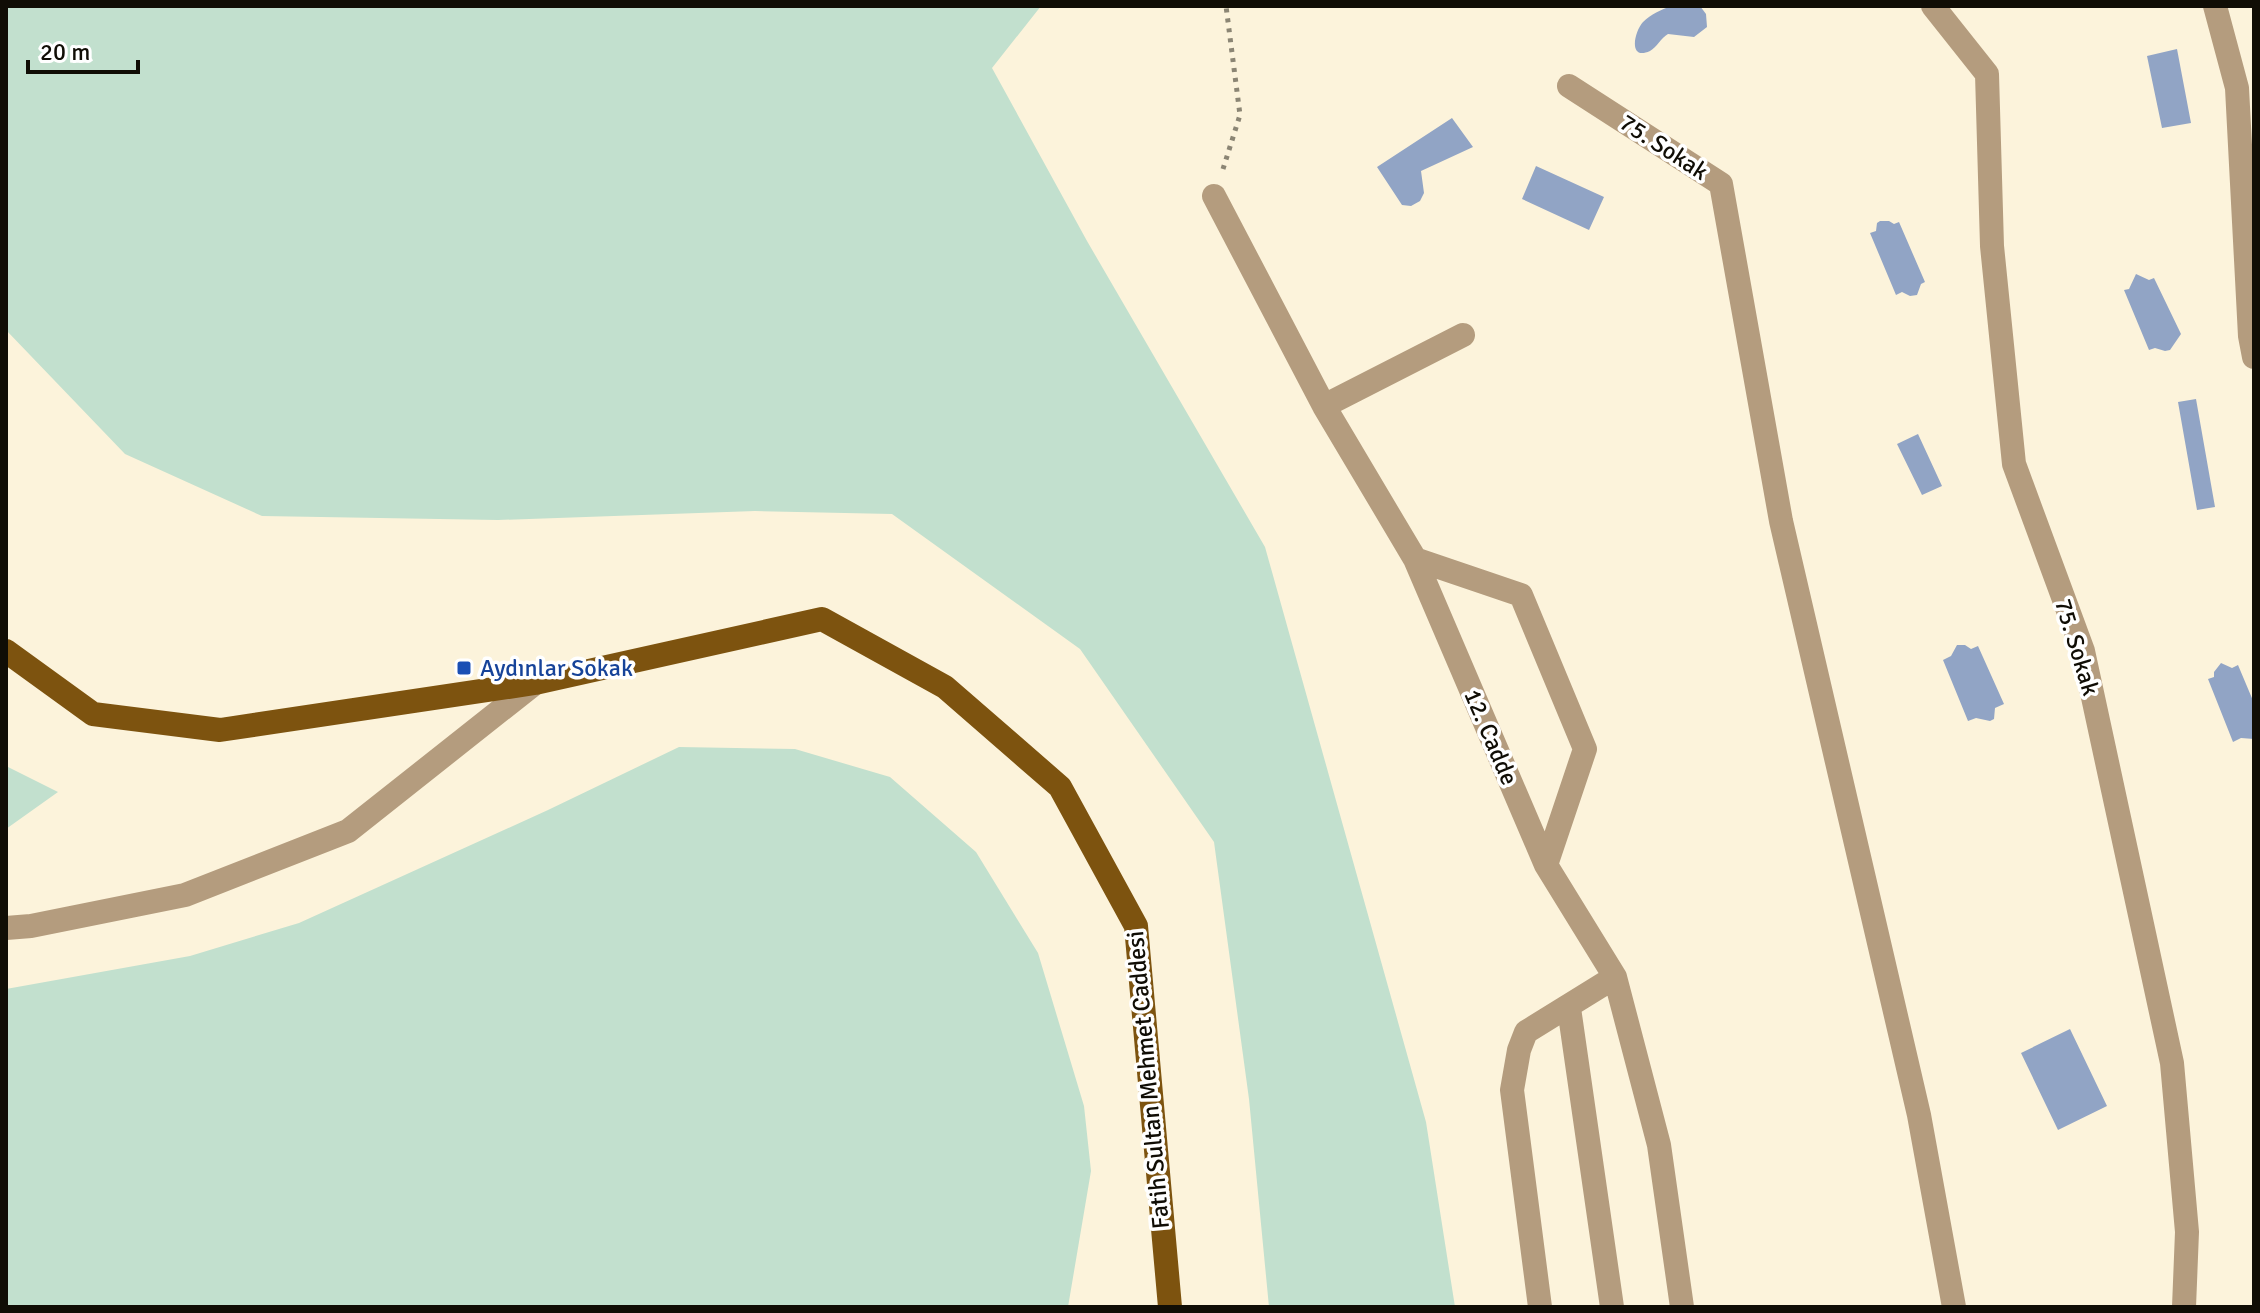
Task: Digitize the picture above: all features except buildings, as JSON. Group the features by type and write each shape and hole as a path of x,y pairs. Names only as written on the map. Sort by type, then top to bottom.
{"main road":[{"name":"Fatih Sultan Mehmet Caddesi","path":"6,651 93,714 220,730 535,683 822,619 945,687 1060,787 1136,926 1170,1307"}],"street":[{"name":"75. Sokak","path":"1933,6 1987,74 1992,246 2014,464 2083,651 2172,1063 2187,1232 2184,1307"},
{"path":"2215,6 2237,88 2250,336 2254,357"},
{"name":"75. Sokak","path":"1569,86 1721,184 1781,521 1919,1115 1954,1307"},
{"name":"12. Cadde","path":"1214,196 1324,406 1415,559 1546,865 1615,977 1659,1145 1682,1307"},
{"path":"1324,406 1463,335"},
{"path":"1415,559 1521,595 1585,749 1546,865"},
{"path":"6,928 31,926 185,895 348,831 535,683"},
{"path":"1540,1307 1513,1110 1513,1079 1519,1050 1526,1032 1615,977"},
{"path":"1569,1008 1612,1307"}],"path":[{"path":"1214,196 1240,115 1226,6"}],"green space":[{"path":"6,6 1041,6 992,68 1087,241 1265,547 1426,1122 1455,1307 1269,1307 1249,1099 1214,842 1080,649 892,514 755,511 498,520 262,516 125,454 6,330"},
{"path":"679,747 795,749 890,777 976,852 1038,953 1084,1106 1091,1171 1068,1307 6,1307 6,989 190,956 299,923"},
{"path":"6,766 58,792 6,829"}],"water":[{"path":"1671,6 1700,6 1706,14 1707,27 1694,37 1668,34 1650,51 1638,52 1635,38 1643,22"},
{"path":"2177,49 2191,123 2162,128 2147,56"},
{"path":"1452,118 1473,147 1421,171 1424,193 1420,201 1411,206 1402,205 1377,167"},
{"path":"1536,166 1604,197 1589,230 1522,199"},
{"path":"1880,221 1899,222 1925,282 1917,295 1902,292 1896,295 1870,233 1876,231"},
{"path":"2136,274 2149,280 2154,278 2181,334 2170,350 2149,350 2124,290 2129,289"},
{"path":"2196,399 2215,507 2197,510 2178,402"},
{"path":"1918,434 1942,486 1922,495 1897,444"},
{"path":"1957,645 1971,649 1978,646 2004,704 1995,708 1994,719 1990,721 1976,718 1968,721 1943,660 1951,656"},
{"path":"2221,663 2232,668 2238,665 2254,703 2254,739 2241,738 2233,742 2208,679 2214,677"},
{"path":"2070,1029 2107,1106 2058,1130 2021,1053"}],"place":[{"name":"Aydınlar Sokak","path":"464,668"}]}
